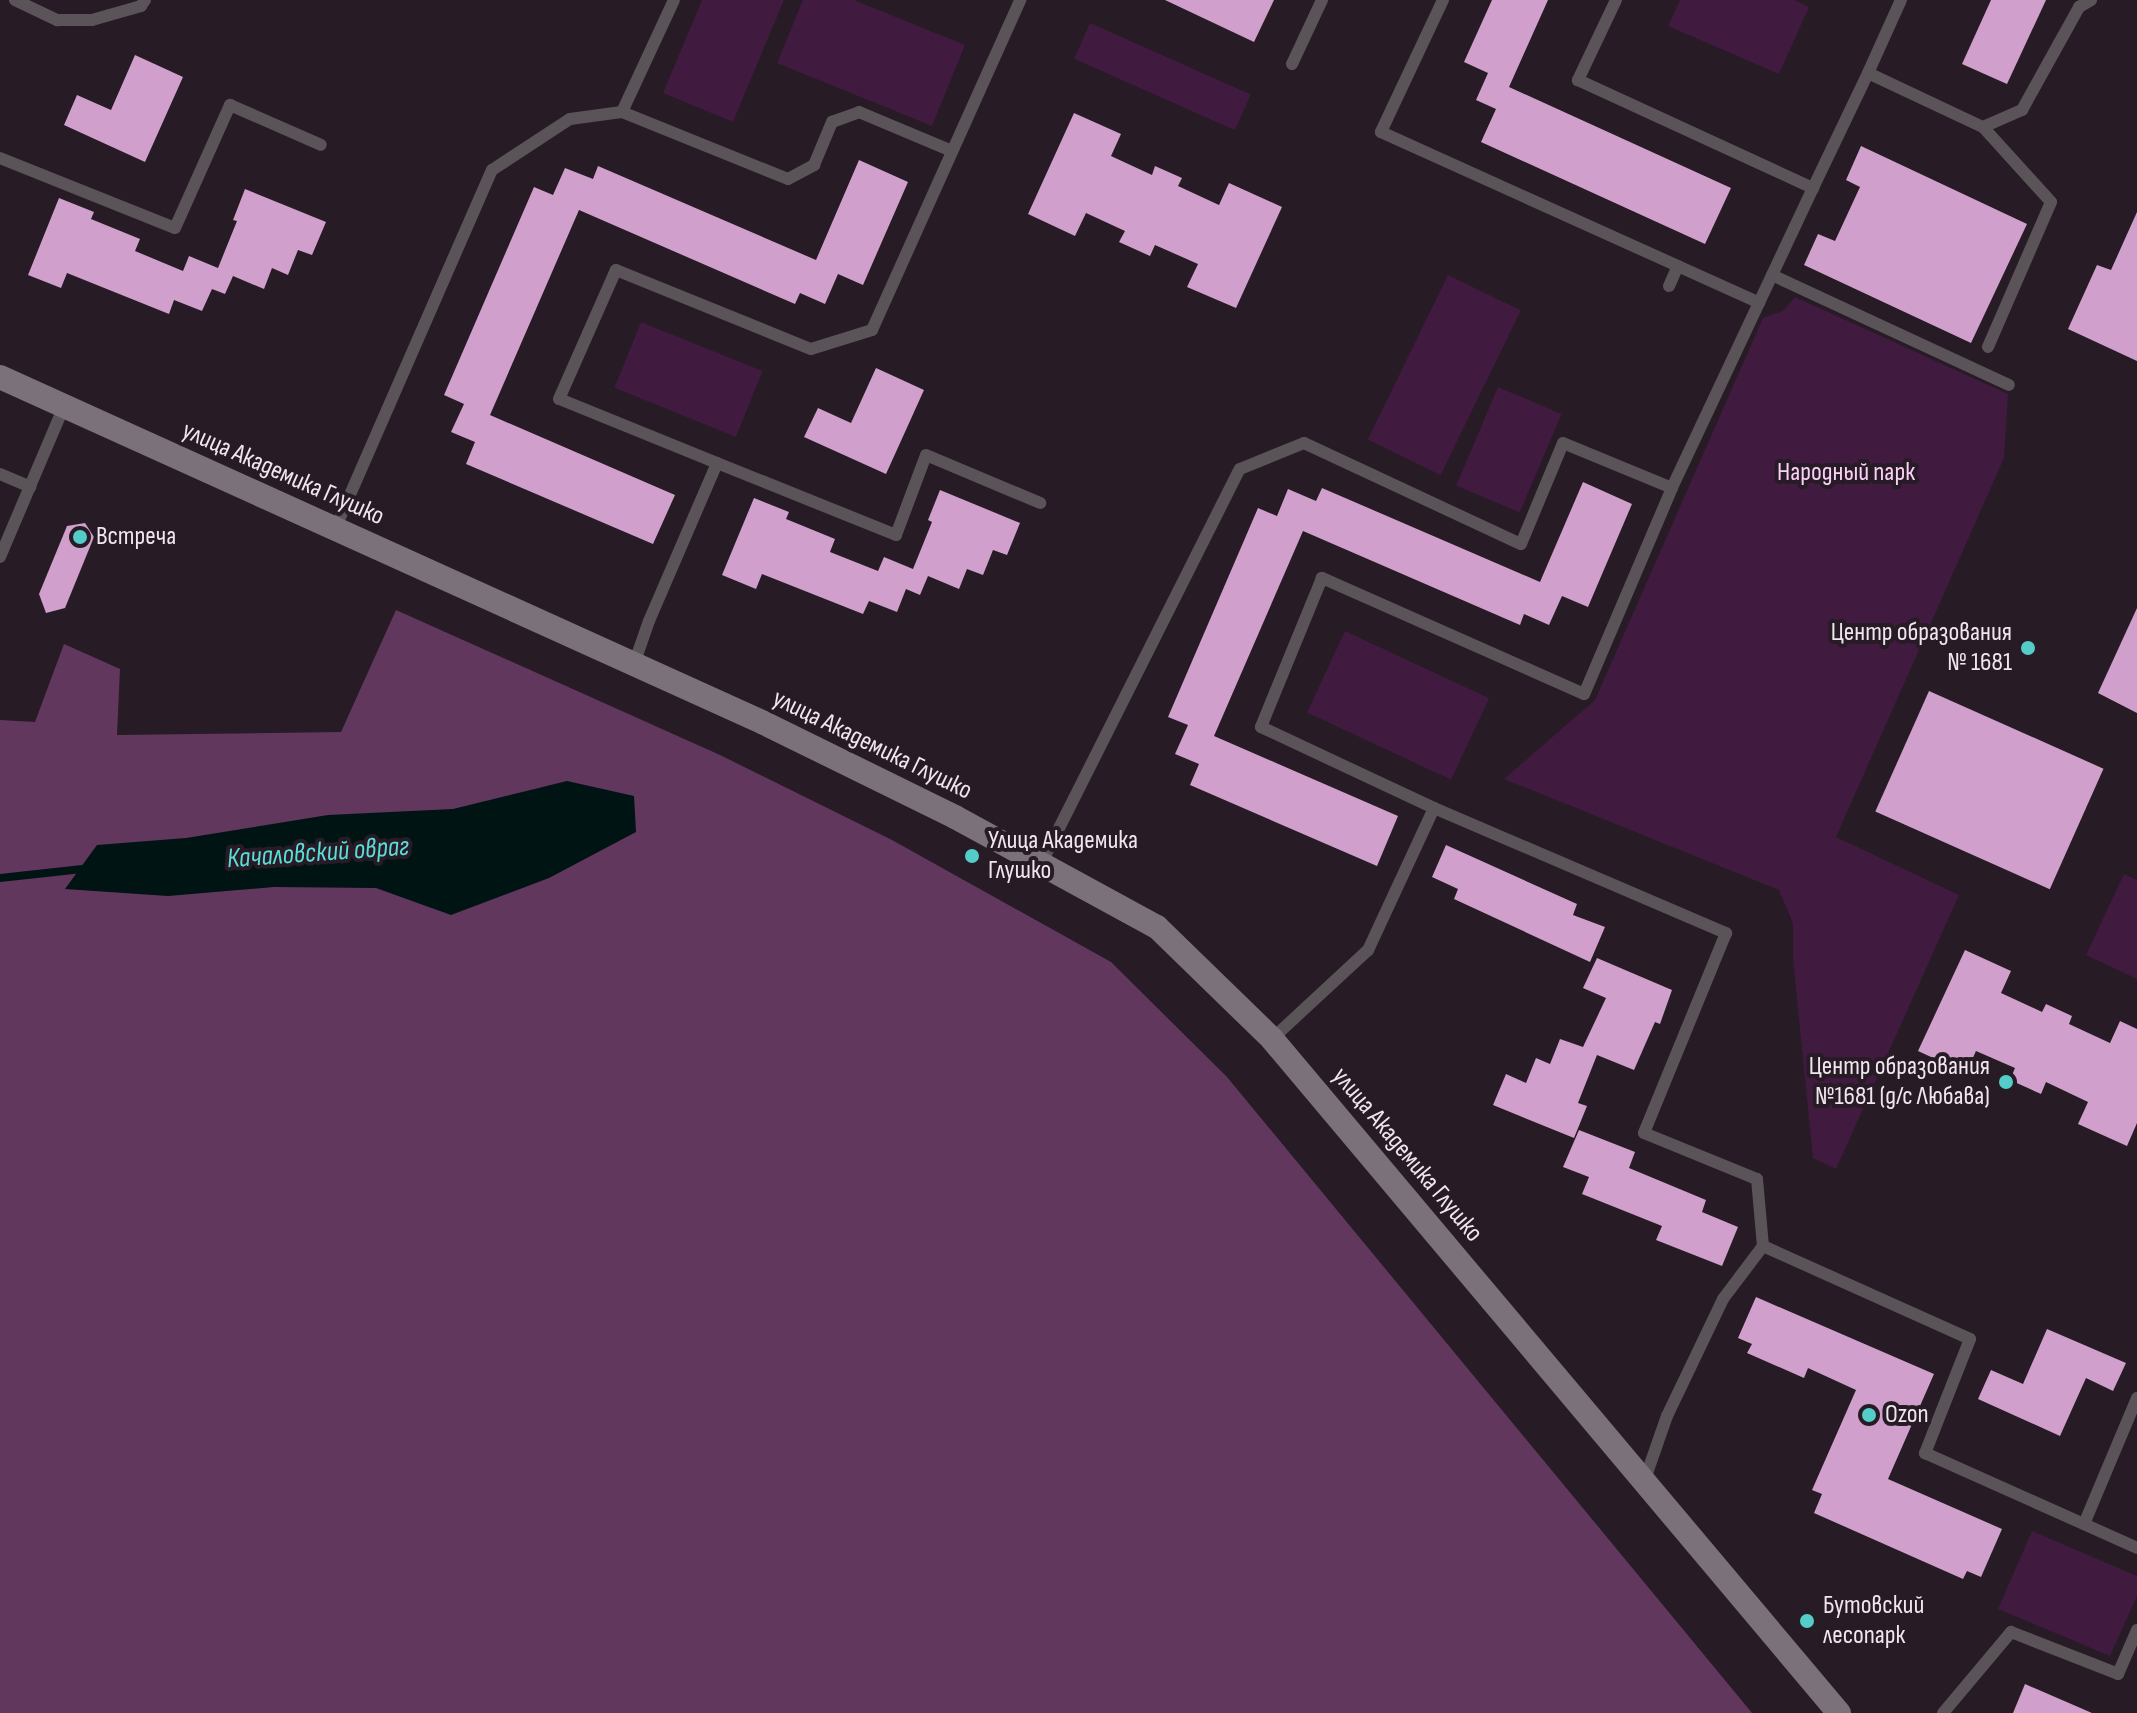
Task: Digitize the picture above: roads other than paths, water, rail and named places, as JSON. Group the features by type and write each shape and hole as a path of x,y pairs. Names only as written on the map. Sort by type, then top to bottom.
{"street":[{"name":"улица Академика Глушко","path":"0,377 807,743 1042,862 1157,927 1272,1039 1839,1713"}],"lane":[{"path":"15,0 57,20 92,20 141,6 145,0"},
{"path":"622,112 674,0"},
{"path":"1020,0 872,330 811,349 616,270 559,399 896,535 926,455 1040,503"},
{"path":"1292,64 1322,0"},
{"path":"1443,0 1381,132 1759,303"},
{"path":"1616,0 1578,80 1813,188"},
{"path":"1645,1479 1667,1416 1723,1299 1763,1246 1757,1179 1644,1133 1726,933 1434,808 1261,727 1322,578 1584,694 1672,488 1901,0"},
{"path":"1983,127 2022,110 2079,7 2091,0"},
{"path":"1868,73 1983,127 2051,202 1988,347"},
{"path":"0,158 175,228 230,105 321,145"},
{"path":"335,529 492,170 570,119 622,112 788,179 814,165 832,122 859,112 952,151"},
{"path":"1669,286 1678,266"},
{"path":"1772,275 2009,385"},
{"path":"0,557 64,406"},
{"path":"1042,862 1240,469 1304,443 1521,544 1563,443 1672,488"},
{"path":"634,664 649,621 717,463"},
{"path":"0,474 30,487"},
{"path":"1272,1039 1368,950 1434,808"},
{"path":"1763,1246 1970,1339 1925,1453 2137,1548"},
{"path":"2084,1524 2137,1398"},
{"path":"1943,1713 2011,1632 2118,1674 2137,1630"}],"water":[{"path":"567,781 634,796 636,832 549,878 451,915 376,888 274,887 168,896 65,889 97,845 186,838 328,815 453,809"}],"waterway":[{"name":"Качаловский овраг","path":"0,878 91,868"}],"place":[{"name":"Встреча","path":"80,537"},
{"name":"Центр образования № 1681","path":"2028,648"},
{"name":"Улица Академика Глушко","path":"972,856"},
{"name":"Центр образования №1681 (д/с Любава)","path":"2006,1082"},
{"name":"Ozon","path":"1869,1415"},
{"name":"Бутовский лесопарк","path":"1807,1621"}],"park label":[{"name":"Народный парк","path":"1846,473"}]}
